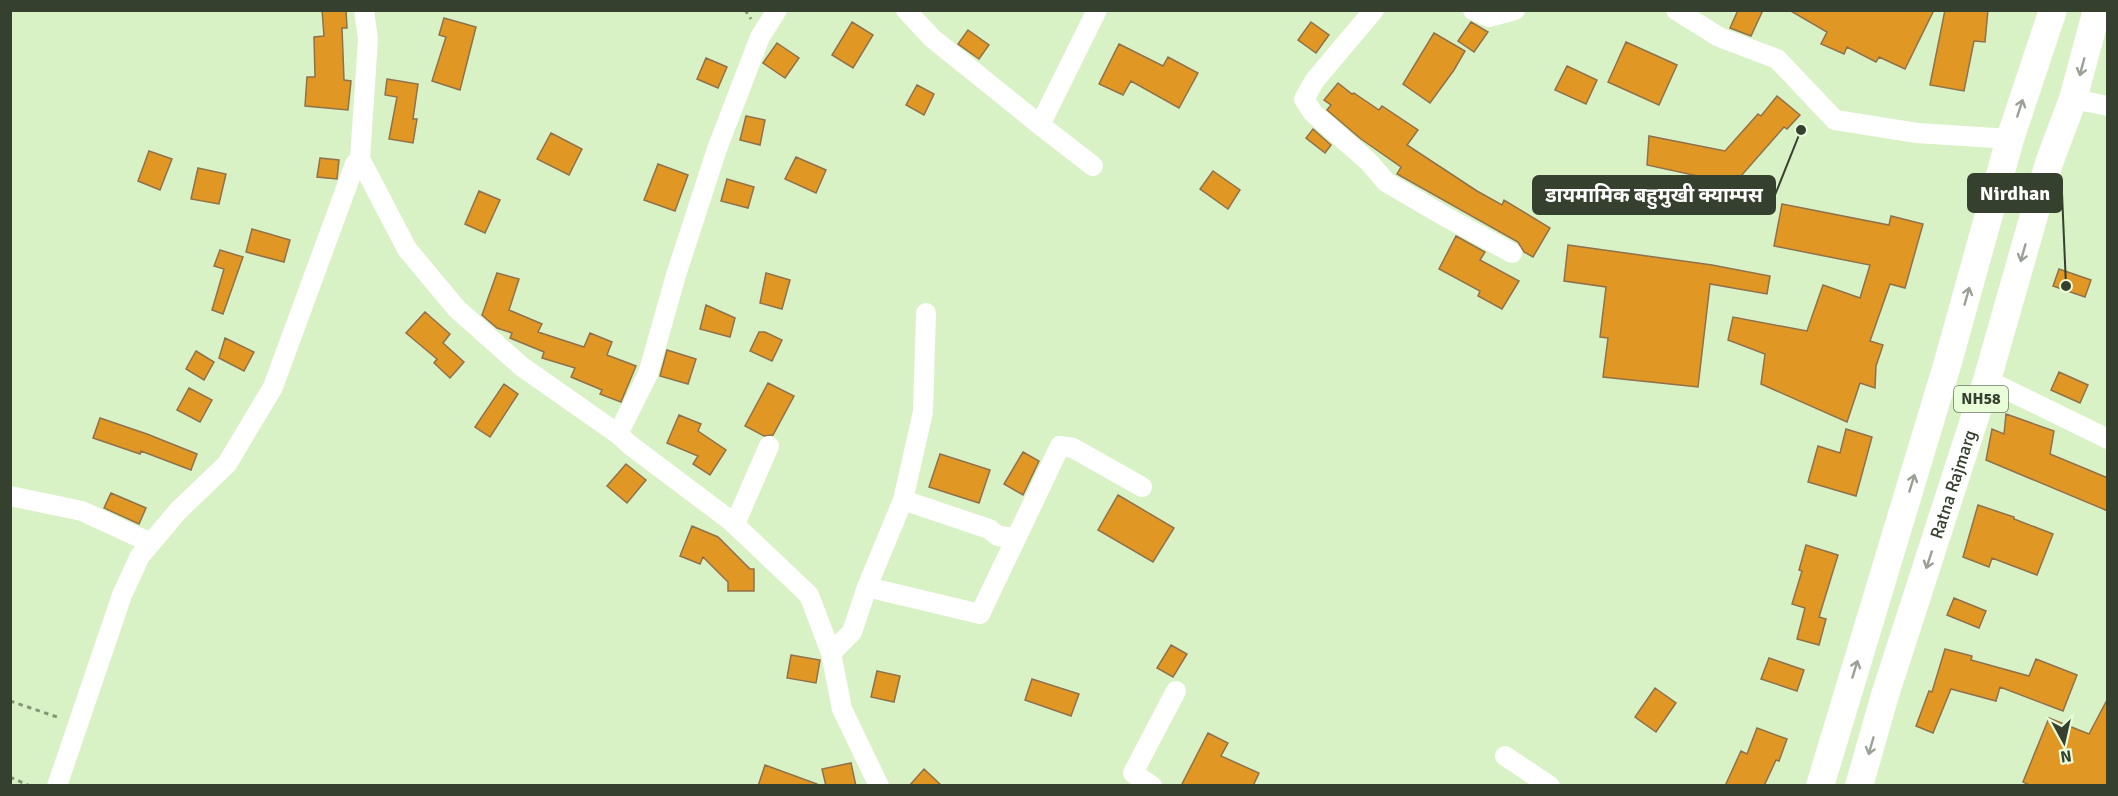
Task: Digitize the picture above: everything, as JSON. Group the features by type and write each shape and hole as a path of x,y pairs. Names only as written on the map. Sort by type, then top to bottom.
{"highway":[{"name":"NH58","path":"1820,786 1945,374 2010,139 2053,10"},
{"name":"Ratna Rajmarg","path":"1859,786 1885,695 1987,380 2049,163 2073,99 2097,10"}],"street":[{"path":"364,10 368,39 360,159 407,249 456,309 521,366 618,434 735,524 809,595 831,653 842,709 879,786"},
{"path":"618,434 648,374 676,275 717,149 760,37 777,10"},
{"path":"906,10 932,38 1093,166"},
{"path":"1040,125 1097,10"},
{"path":"1374,10 1315,80 1304,99 1313,113 1369,162 1386,182 1512,253"},
{"path":"1473,10 1489,17 1515,10"},
{"path":"1676,10 1719,37 1777,59 1835,120 1917,133 2010,139"},
{"path":"2073,99 2108,106"},
{"path":"57,786 122,595 140,556 178,511 227,464 273,387 355,164 360,159"},
{"path":"831,653 852,632 867,587 903,500 923,412 926,313"},
{"path":"1987,380 2108,440"},
{"path":"735,524 769,446"},
{"path":"867,587 980,614 1060,447 1073,448 1142,487"},
{"path":"10,496 82,511 151,543"},
{"path":"903,500 989,529 998,536 1016,538"},
{"path":"1152,786 1132,773 1176,691"},
{"path":"1505,756 1550,786"}],"path":[{"path":"10,701 79,725"},
{"path":"10,777 30,786"}],"building":[{"path":"322,10 346,10 347,28 342,28 344,80 351,81 348,110 305,106 307,77 315,77 314,37 324,36"},
{"path":"1738,10 1763,10 1751,36 1730,28"},
{"path":"1789,10 1934,10 1905,69 1879,57 1876,62 1847,47 1844,54 1821,44 1827,32"},
{"path":"1945,10 1988,10 1985,42 1974,41 1964,91 1930,85"},
{"path":"444,18 476,27 460,90 432,81 446,37 439,35"},
{"path":"852,22 873,35 853,68 832,55"},
{"path":"1311,22 1329,35 1316,53 1298,40"},
{"path":"1471,22 1488,32 1474,52 1458,41"},
{"path":"968,30 989,45 979,59 958,44"},
{"path":"1434,33 1465,51 1430,103 1403,84"},
{"path":"1626,42 1677,65 1659,105 1608,82"},
{"path":"777,43 799,58 785,78 763,63"},
{"path":"1119,44 1163,66 1168,57 1198,73 1179,108 1131,81 1123,95 1099,84"},
{"path":"706,58 727,67 718,88 697,79"},
{"path":"1567,66 1597,80 1586,104 1555,90"},
{"path":"387,79 418,84 413,119 417,119 413,143 389,139 397,97 385,95"},
{"path":"1338,83 1379,110 1382,106 1418,130 1407,145 1477,191 1502,205 1504,200 1550,228 1533,257 1524,252 1518,242 1397,174 1401,167 1361,139 1327,110 1331,105 1324,100"},
{"path":"917,85 934,94 924,115 906,105"},
{"path":"1777,96 1800,115 1787,129 1784,127 1734,184 1647,165 1649,136 1725,151 1758,114 1761,116"},
{"path":"746,116 765,120 760,145 740,140"},
{"path":"1313,129 1331,145 1325,153 1306,138"},
{"path":"551,133 582,149 569,175 537,159"},
{"path":"149,151 172,159 160,190 138,181"},
{"path":"796,157 826,170 816,193 785,179"},
{"path":"320,158 339,160 337,179 317,177"},
{"path":"658,164 688,175 675,211 644,200"},
{"path":"198,168 226,174 219,204 191,199"},
{"path":"1213,171 1240,190 1228,209 1200,189"},
{"path":"727,179 754,187 748,208 721,201"},
{"path":"479,191 500,200 485,233 465,224"},
{"path":"1782,204 1889,225 1891,216 1923,224 1905,288 1890,284 1870,341 1883,345 1876,366 1875,388 1860,383 1847,422 1761,384 1765,354 1728,340 1733,317 1807,331 1823,285 1860,298 1870,265 1774,246"},
{"path":"252,229 290,240 284,262 246,252"},
{"path":"1456,236 1485,252 1480,260 1519,281 1502,309 1478,296 1480,291 1439,269"},
{"path":"1568,245 1712,265 1770,276 1767,294 1710,284 1698,387 1603,377 1608,338 1600,337 1606,287 1564,281"},
{"path":"220,250 243,257 223,314 212,310 224,269 214,266"},
{"path":"2059,269 2091,280 2085,297 2053,286"},
{"path":"497,273 519,279 509,310 542,324 538,332 584,347 590,333 612,342 607,355 636,366 621,402 600,394 602,390 571,377 575,368 542,358 544,352 510,338 512,333 497,328 482,315"},
{"path":"766,273 790,280 782,309 760,303"},
{"path":"706,305 735,318 730,337 700,329"},
{"path":"425,312 450,334 443,343 464,362 450,378 434,363 437,359 406,333"},
{"path":"759,332 765,332 782,340 772,361 750,351"},
{"path":"225,338 254,352 244,371 219,358"},
{"path":"667,350 696,359 688,384 660,376"},
{"path":"196,351 214,362 204,380 186,369"},
{"path":"2059,372 2088,385 2080,403 2051,390"},
{"path":"768,383 794,396 773,435 764,436 745,426"},
{"path":"504,384 518,394 490,437 475,427"},
{"path":"189,388 212,400 200,422 177,410"},
{"path":"2006,414 2054,431 2050,454 2108,478 2108,511 1986,460 1992,429 2004,434"},
{"path":"679,415 701,424 698,431 726,450 710,475 693,464 698,456 667,443"},
{"path":"100,418 197,454 191,470 141,451 140,454 93,438"},
{"path":"1846,429 1872,437 1856,496 1808,482 1818,446 1840,453"},
{"path":"1023,452 1039,461 1023,495 1004,484"},
{"path":"940,454 990,470 979,503 929,487"},
{"path":"626,464 646,480 627,503 607,486"},
{"path":"111,493 146,508 139,524 104,508"},
{"path":"1118,495 1174,528 1153,562 1098,530"},
{"path":"1978,505 2053,534 2037,575 1992,558 1989,567 1963,557"},
{"path":"692,526 718,537 750,569 754,569 754,591 728,591 728,582 703,557 700,564 680,556"},
{"path":"1806,545 1838,555 1819,617 1826,619 1819,645 1797,639 1805,608 1792,604 1802,571 1799,570"},
{"path":"1954,598 1986,611 1979,628 1947,615"},
{"path":"1171,645 1187,654 1173,677 1157,668"},
{"path":"1945,649 1972,656 1971,660 2029,676 2036,659 2077,675 2063,711 2000,687 1996,701 1951,689 1933,733 1916,726 1929,691 1932,692"},
{"path":"791,655 820,660 816,683 787,678"},
{"path":"1769,658 1804,670 1797,691 1761,679"},
{"path":"877,671 900,676 894,702 871,697"},
{"path":"1032,679 1079,694 1071,716 1025,700"},
{"path":"1655,688 1676,703 1656,732 1635,717"},
{"path":"2108,698 2108,786 2031,786 2023,782 2049,718 2089,734"},
{"path":"1757,728 1787,739 1779,761 1776,760 1764,786 1725,786 1741,751 1747,754"},
{"path":"1208,733 1228,743 1221,756 1259,773 1253,786 1181,786"},
{"path":"851,763 856,786 826,786 822,769"},
{"path":"765,765 817,784 817,786 758,786"},
{"path":"924,769 942,786 909,786"}],"place":[{"name":"डायमामिक बहुमुखी क्याम्पस","path":"1801,130"},
{"name":"Nirdhan","path":"2066,286"}]}
